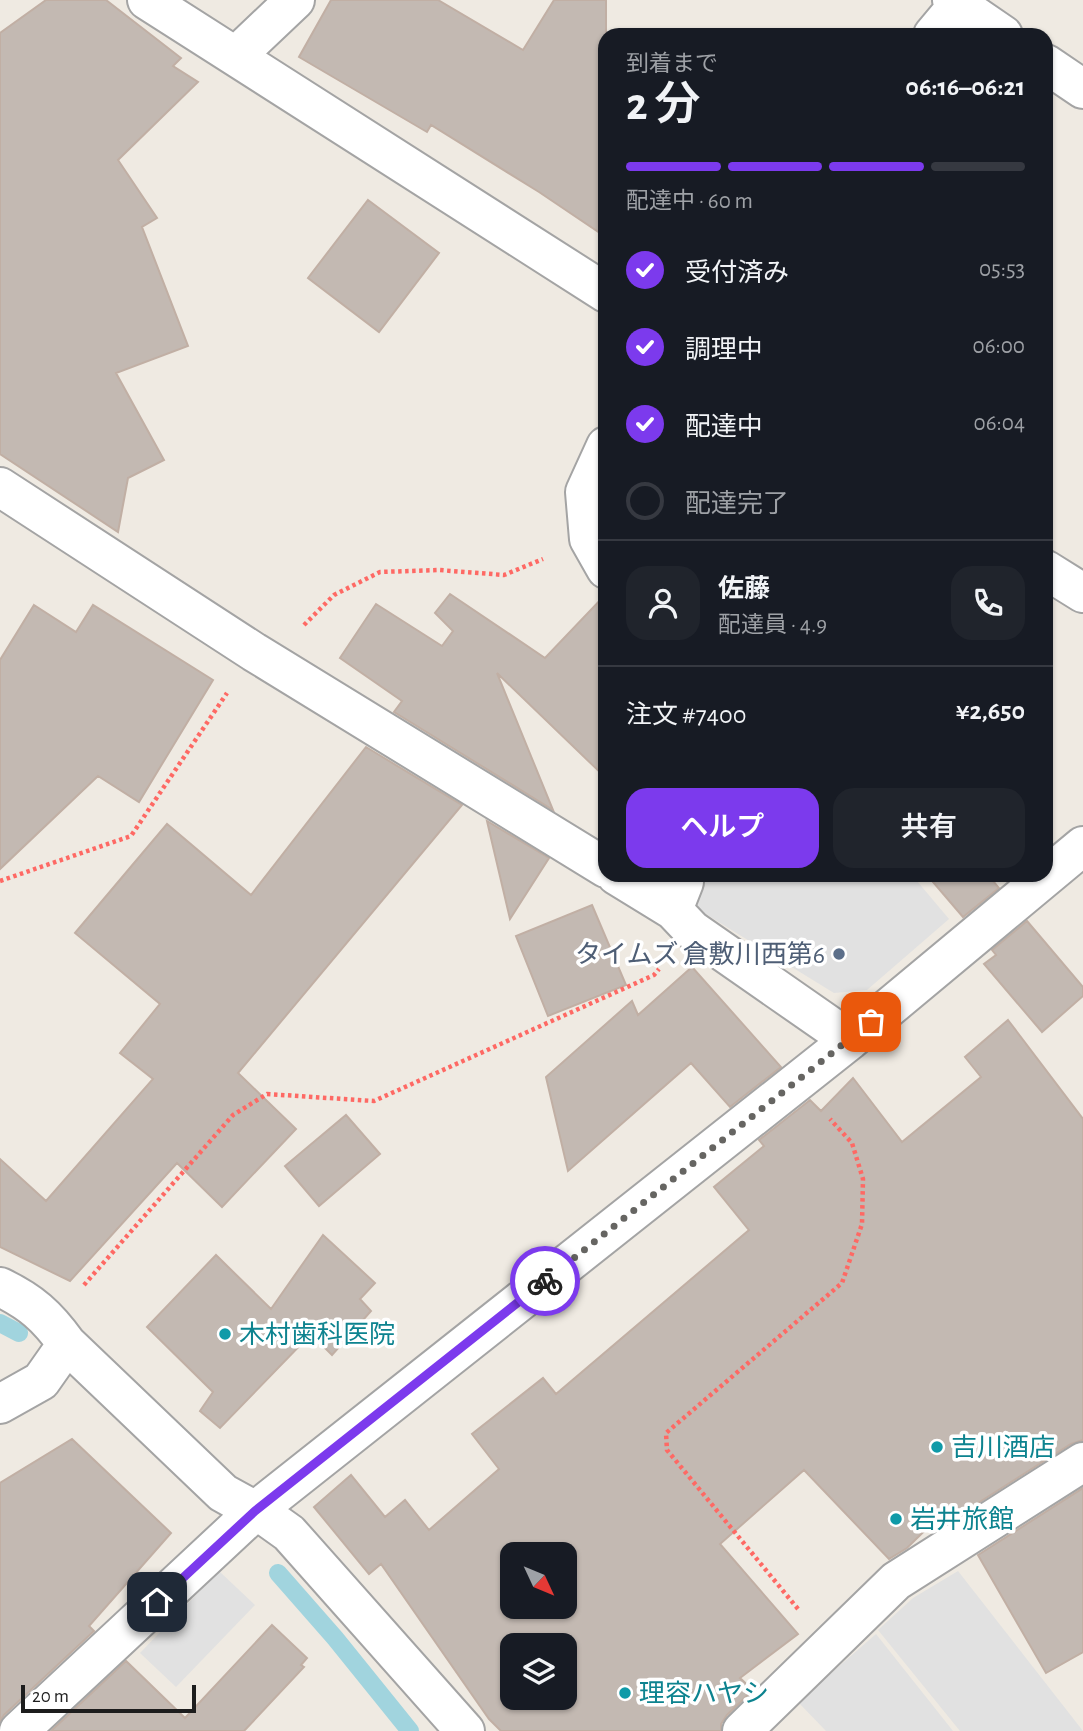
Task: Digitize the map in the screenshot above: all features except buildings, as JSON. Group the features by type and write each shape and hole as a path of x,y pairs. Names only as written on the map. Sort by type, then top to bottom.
{"street":[{"path":"147,0 598,288"},
{"path":"236,56 295,0"},
{"path":"938,28 956,2 993,28"},
{"path":"1053,69 1083,89"},
{"path":"597,554 584,492 598,463"},
{"path":"4,498 598,864"},
{"path":"1053,574 1083,593"},
{"path":"1053,871 1083,846"},
{"path":"632,882 683,905 850,1040"},
{"path":"19,1731 255,1511 850,1040 1040,882"},
{"path":"0,1287 28,1301 223,1493 289,1533 465,1731"},
{"path":"0,1404 41,1381 59,1333"},
{"path":"742,1731 895,1581 1083,1462"}],"path":[{"path":"0,881 131,836 261,656 334,595 380,572 439,570 505,575 597,554"},
{"path":"59,1333 233,1115 267,1094 374,1101 654,975 683,905"},
{"path":"797,1081 852,1143 863,1179 862,1224 842,1283 666,1433 667,1450 829,1647"}],"shaded area":[{"name":"タイムズ 倉敷川西第6","path":"693,882 918,882 949,919 867,990 834,993 696,908"},
{"path":"219,1571 255,1605 176,1687 140,1653"},
{"path":"958,1571 1083,1731 960,1731 878,1630 913,1598"},
{"path":"876,1634 953,1731 826,1731 798,1702"}],"waterway":[{"path":"0,1323 19,1333"},
{"path":"278,1573 410,1731"}],"way so far":[{"path":"545,1281 871,1022"}],"place":[{"name":"タイムズ 倉敷川西第6","path":"839,954"},
{"name":"木村歯科医院","path":"225,1334"},
{"name":"吉川酒店","path":"937,1447"},
{"name":"岩井旅館","path":"896,1519"},
{"name":"理容ハヤシ","path":"625,1693"}],"route":[{"path":"157,1602 255,1511 545,1281"}]}
